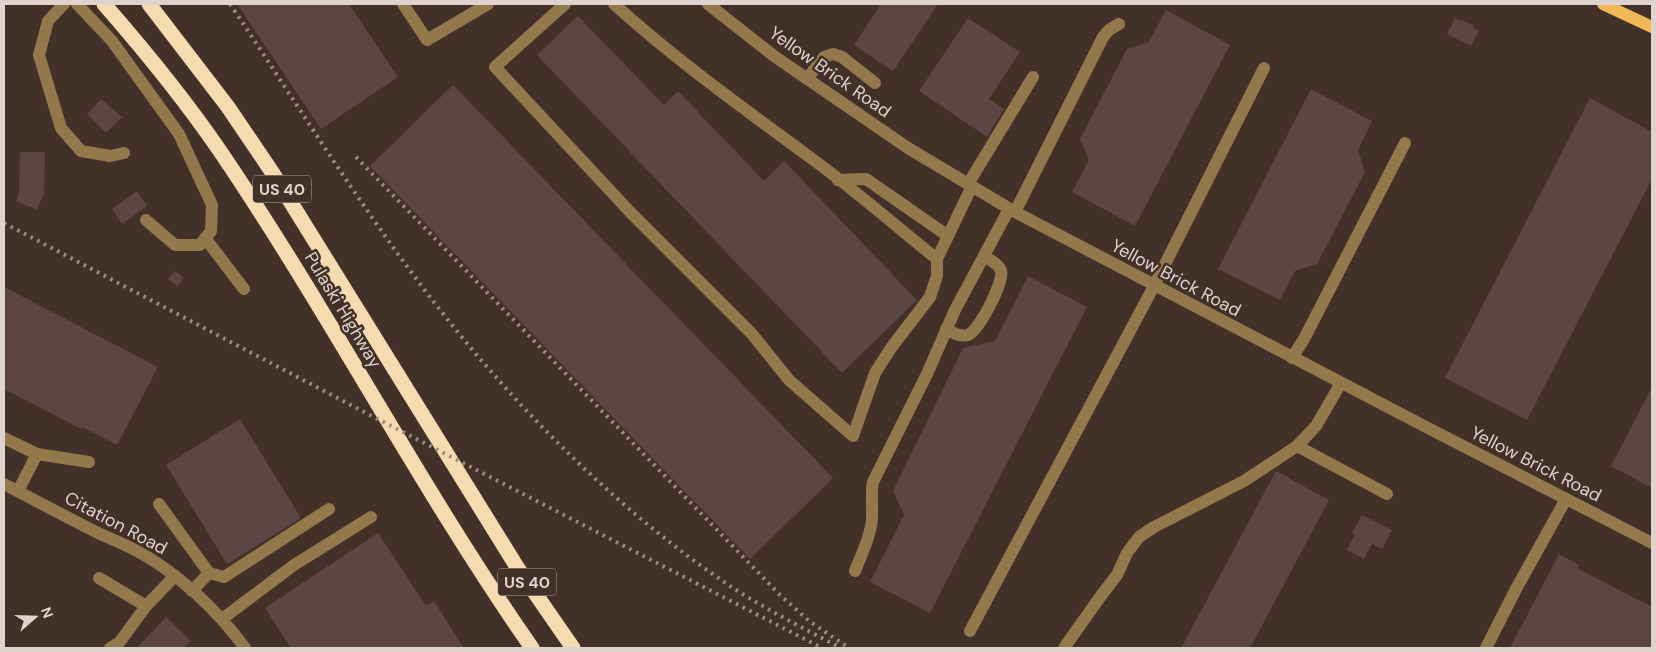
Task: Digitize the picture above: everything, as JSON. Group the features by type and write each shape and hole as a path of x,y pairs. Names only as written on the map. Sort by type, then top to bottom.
{"highway":[{"name":"Pulaski Highway","path":"104,4 137,41 222,153 309,290 471,555 532,648"},
{"name":"Pulaski Highway","path":"149,4 234,115 327,260 483,513 547,612 573,648"}],"main road":[{"path":"1604,4 1652,27"}],"street":[{"path":"64,4 48,22 39,55 61,128 81,151 110,156 124,153"},
{"path":"77,4 112,41 179,134 212,205 211,231 200,245 175,245 146,220"},
{"path":"403,4 427,40 488,4"},
{"path":"565,4 495,67 631,213 752,334 789,380 852,436 876,373 890,348 930,296 937,276 937,259 970,185 1033,77"},
{"path":"614,4 661,46 838,180 937,259"},
{"name":"Yellow Brick Road","path":"708,4 774,56 908,148 1012,210 1292,358 1652,543"},
{"path":"855,571 871,525 873,482 927,374 946,329 1104,37 1109,30 1119,24"},
{"path":"807,79 824,57 833,54 842,57 875,83"},
{"path":"970,631 1154,286 1264,68"},
{"path":"1292,358 1304,339 1405,143"},
{"path":"838,180 866,179 948,236"},
{"path":"206,238 244,289"},
{"path":"946,329 961,336 971,334 991,302 1002,276 1001,270 997,265 984,256"},
{"path":"1064,648 1117,576 1127,552 1139,537 1154,527 1244,481 1298,446 1316,426 1341,383"},
{"path":"4,438 37,454 89,462"},
{"path":"1298,446 1387,494"},
{"path":"18,491 37,454"},
{"name":"Citation Road","path":"4,484 96,532 138,551 175,576 222,619 245,648"},
{"path":"1486,648 1566,499"},
{"path":"159,504 209,573 224,577 329,509"},
{"path":"222,619 294,565 371,517"},
{"path":"192,590 209,573"},
{"path":"110,648 119,643 146,606 175,576"},
{"path":"99,578 146,606"}],"building":[{"path":"237,4 349,4 398,77 321,129"},
{"path":"881,4 938,4 893,71 854,45"},
{"path":"1166,10 1230,45 1135,226 1072,192 1089,160 1080,139 1127,49 1149,42"},
{"path":"578,16 664,105 678,91 764,181 784,161 917,300 842,373 537,55"},
{"path":"968,18 1020,52 989,99 1004,109 987,137 919,91"},
{"path":"1455,18 1474,26 1473,28 1479,31 1471,46 1447,34"},
{"path":"453,85 833,478 750,559 370,166"},
{"path":"1311,89 1372,121 1358,150 1365,172 1317,264 1295,271 1280,300 1218,269"},
{"path":"1590,98 1652,132 1652,179 1527,420 1445,378"},
{"path":"101,99 122,117 106,133 87,114"},
{"path":"20,152 45,152 44,193 37,210 16,201 19,193"},
{"path":"137,191 147,206 122,224 112,209"},
{"path":"175,271 184,278 177,286 168,279"},
{"path":"1028,276 1087,307 930,613 870,582 904,515 893,491 963,348 995,341"},
{"path":"4,287 158,367 117,445 82,427 81,429 4,389"},
{"path":"1652,387 1652,488 1611,466"},
{"path":"240,419 301,518 227,564 166,465"},
{"path":"1276,471 1329,500 1250,648 1181,648"},
{"path":"1362,515 1392,530 1382,549 1372,544 1364,559 1347,550 1355,534 1352,533"},
{"path":"378,533 426,606 434,601 464,648 291,648 265,608"},
{"path":"1559,554 1579,565 1577,568 1652,607 1652,648 1510,648"},
{"path":"166,617 191,641 184,648 137,648"}],"railway":[{"path":"230,4 356,195 409,270 468,345 535,420 609,491 687,555 727,584 755,601 841,648"},
{"path":"356,157 780,595 809,621 849,648"},
{"path":"4,223 366,413 822,648"}]}
